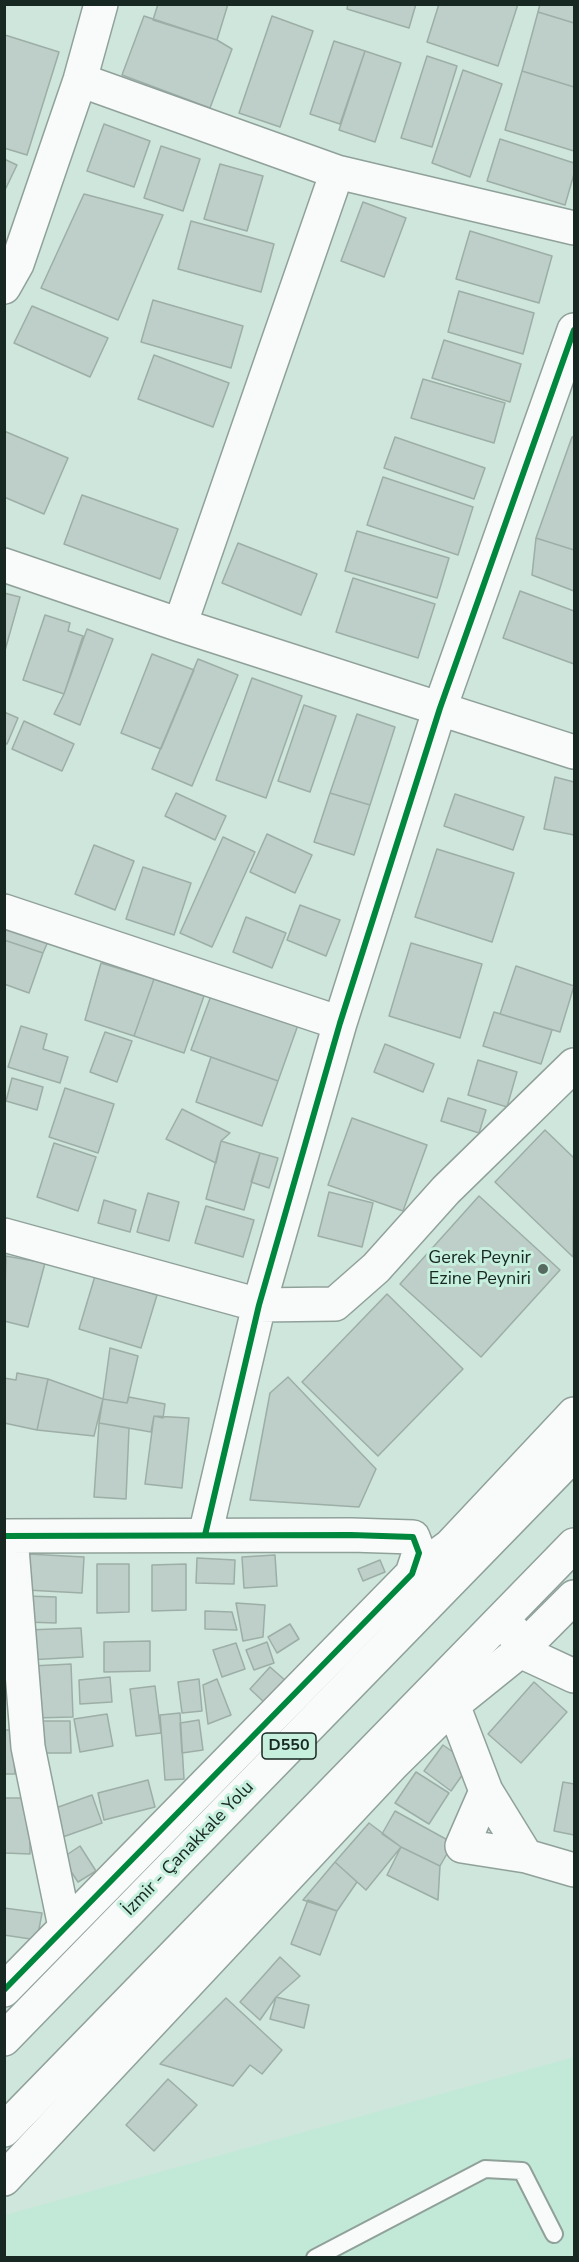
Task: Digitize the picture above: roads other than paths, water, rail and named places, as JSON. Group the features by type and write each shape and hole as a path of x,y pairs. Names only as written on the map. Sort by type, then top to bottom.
{"main road":[{"path":"4,287 17,264 81,80 101,4"},
{"path":"81,80 336,172 574,228"},
{"path":"180,625 336,172"},
{"path":"205,1535 259,1305 340,1023 440,708 561,408 574,330"},
{"path":"4,565 180,625 574,752"},
{"path":"4,911 340,1023"},
{"path":"4,1235 259,1305 335,1304 376,1268 446,1190 574,1065"},
{"path":"4,1990 412,1574 460,1553 574,1414"},
{"name":"İzmir - Çanakkale Yolu","path":"4,2039 460,1553 574,1454"},
{"path":"65,1927 28,1747 8,1536 413,1537 418,1553 412,1574"},
{"path":"4,2130 574,1545"},
{"path":"4,2179 393,1764 453,1705 520,1651 574,1597"},
{"path":"508,1613 520,1651 574,1676"},
{"path":"453,1705 486,1791 526,1856"},
{"path":"486,1791 462,1846 526,1856 574,1870"}],"lane":[{"path":"315,2258 485,2169 522,2171 554,2234"}],"place":[{"name":"Gerek Peynir Ezine Peyniri","path":"543,1269"}]}
